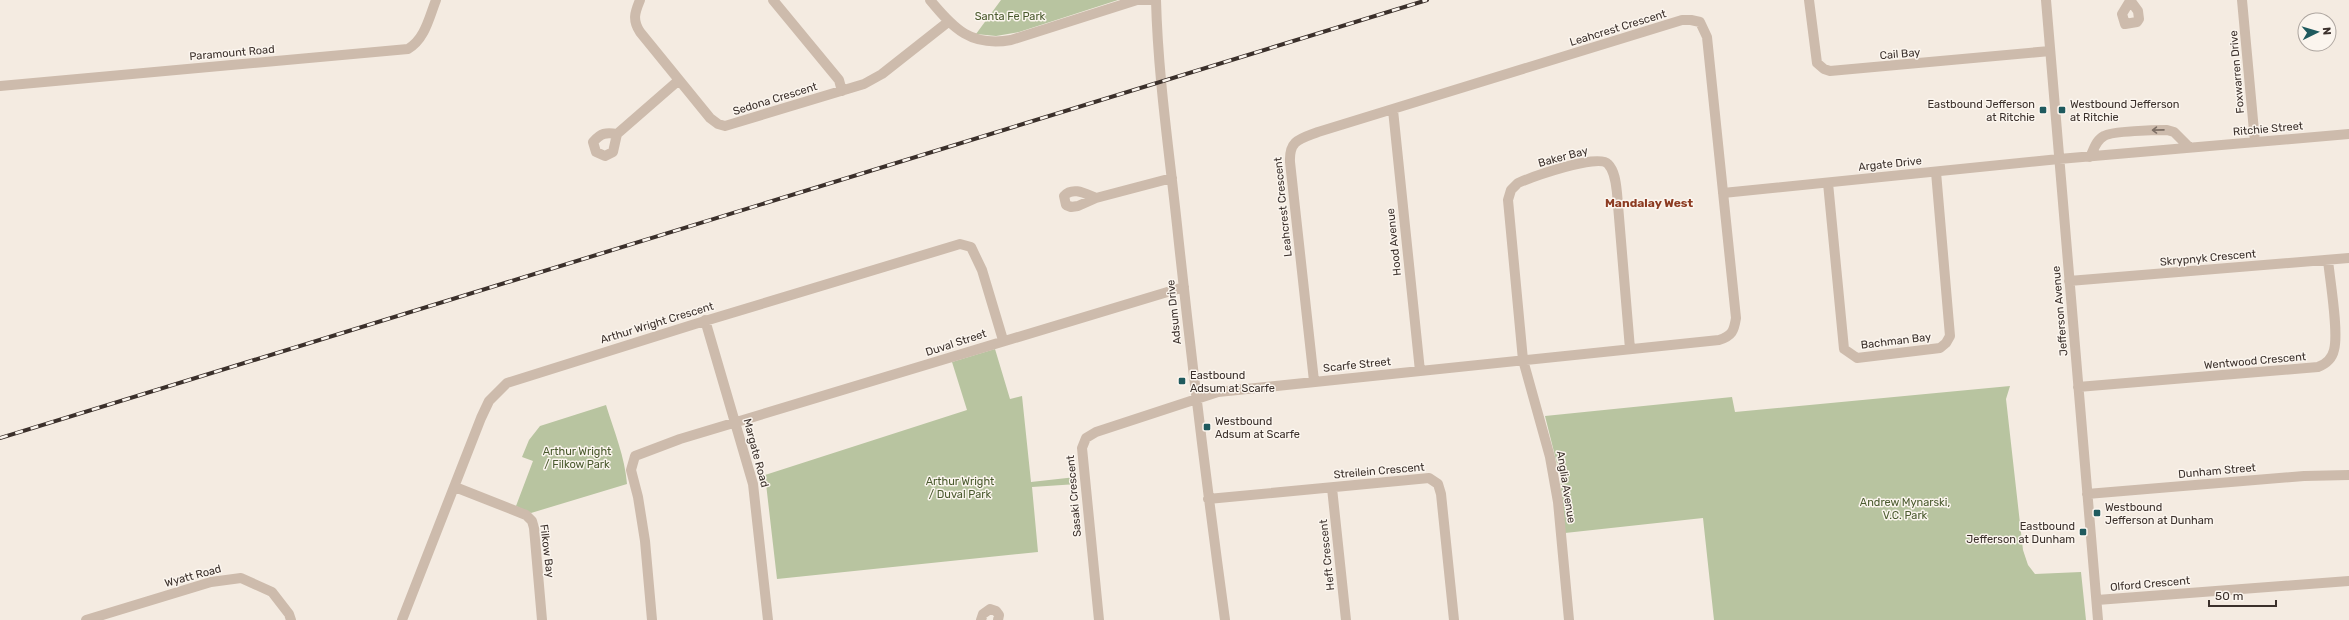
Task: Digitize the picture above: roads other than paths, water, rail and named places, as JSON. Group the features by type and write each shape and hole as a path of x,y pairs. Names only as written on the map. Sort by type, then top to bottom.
{"street":[{"name":"Paramount Road","path":"0,86 408,49 423,35 436,0"},
{"name":"Sedona Crescent","path":"640,0 635,13 635,24 710,118 718,124 725,126 864,84 882,74 948,22"},
{"path":"773,0 839,80 842,91"},
{"path":"930,0 948,22 960,33 975,39 995,43 1011,40 1137,0 1156,0"},
{"name":"Adsum Drive","path":"1156,0 1159,82 1172,178 1195,401 1225,620"},
{"name":"Cail Bay","path":"1809,0 1818,63 1824,69 1830,71 2050,51"},
{"name":"Jefferson Avenue","path":"2046,0 2098,620"},
{"name":"Foxwarren Drive","path":"2242,0 2255,142"},
{"name":"Leahcrest Crescent","path":"1314,381 1289,151 1295,142 1304,137 1682,20 1700,22 1707,37 1736,318 1734,330 1728,337 1718,340 1524,360"},
{"path":"618,134 679,80"},
{"name":"Hood Avenue","path":"1393,110 1420,371"},
{"path":"2090,156 2101,137 2115,134 2167,130 2174,132 2190,148"},
{"name":"Ritchie Street","path":"2059,159 2349,134"},
{"name":"Baker Bay","path":"1524,360 1508,200 1510,190 1518,183 1530,178 1599,159 1608,163 1616,182 1630,349"},
{"name":"Argate Drive","path":"1723,193 2059,159"},
{"name":"Bachman Bay","path":"1828,183 1844,349 1857,358 1940,348 1946,343 1950,336 1936,172"},
{"path":"1096,198 1172,178"},
{"name":"Arthur Wright Crescent","path":"402,620 489,401 507,383 705,320 960,244 971,247 982,270 1003,340"},
{"name":"Skrypnyk Crescent","path":"2069,281 2349,258"},
{"name":"Wentwood Crescent","path":"2078,387 2318,367 2328,363 2334,350 2335,334 2328,260"},
{"name":"Duval Street","path":"736,423 1003,340 1184,287"},
{"name":"Margate Road","path":"705,320 753,484 768,620"},
{"name":"Scarfe Street","path":"1195,401 1218,392 1524,360"},
{"name":"Anglia Avenue","path":"1524,360 1550,457 1558,502 1569,620"},
{"name":"Sasaki Crescent","path":"1099,620 1082,448 1086,438 1096,432 1195,401"},
{"path":"652,620 645,541 631,465 635,456 643,451 736,423"},
{"name":"Dunham Street","path":"2087,494 2304,476 2349,475"},
{"name":"Streilein Crescent","path":"1208,499 1429,478 1438,484 1442,499 1454,620"},
{"name":"Filkow Bay","path":"455,487 526,515 532,520 542,620"},
{"name":"Heft Crescent","path":"1332,488 1346,620"},
{"name":"Wyatt Road","path":"86,620 211,582 241,578 272,592 289,614 291,620"},
{"name":"Olford Crescent","path":"2097,600 2349,581"},
{"path":"981,620 983,614 990,610 996,611 999,615 998,620"}],"railway":[{"path":"0,438 1427,0"}],"place":[{"name":"Eastbound Jefferson at Ritchie","path":"2043,110"},
{"name":"Westbound Jefferson at Ritchie","path":"2062,110"},
{"name":"Eastbound Adsum at Scarfe","path":"1182,381"},
{"name":"Westbound Adsum at Scarfe","path":"1207,427"},
{"name":"Westbound Jefferson at Dunham","path":"2097,513"},
{"name":"Eastbound Jefferson at Dunham","path":"2083,532"}],"district":[{"name":"Mandalay West","path":"1649,203"}],"park label":[{"name":"Santa Fe Park","path":"1010,16"},
{"name":"Arthur Wright / Filkow Park","path":"577,457"},
{"name":"Arthur Wright / Duval Park","path":"960,487"},
{"name":"Andrew Mynarski, V.C. Park","path":"1905,508"}]}
